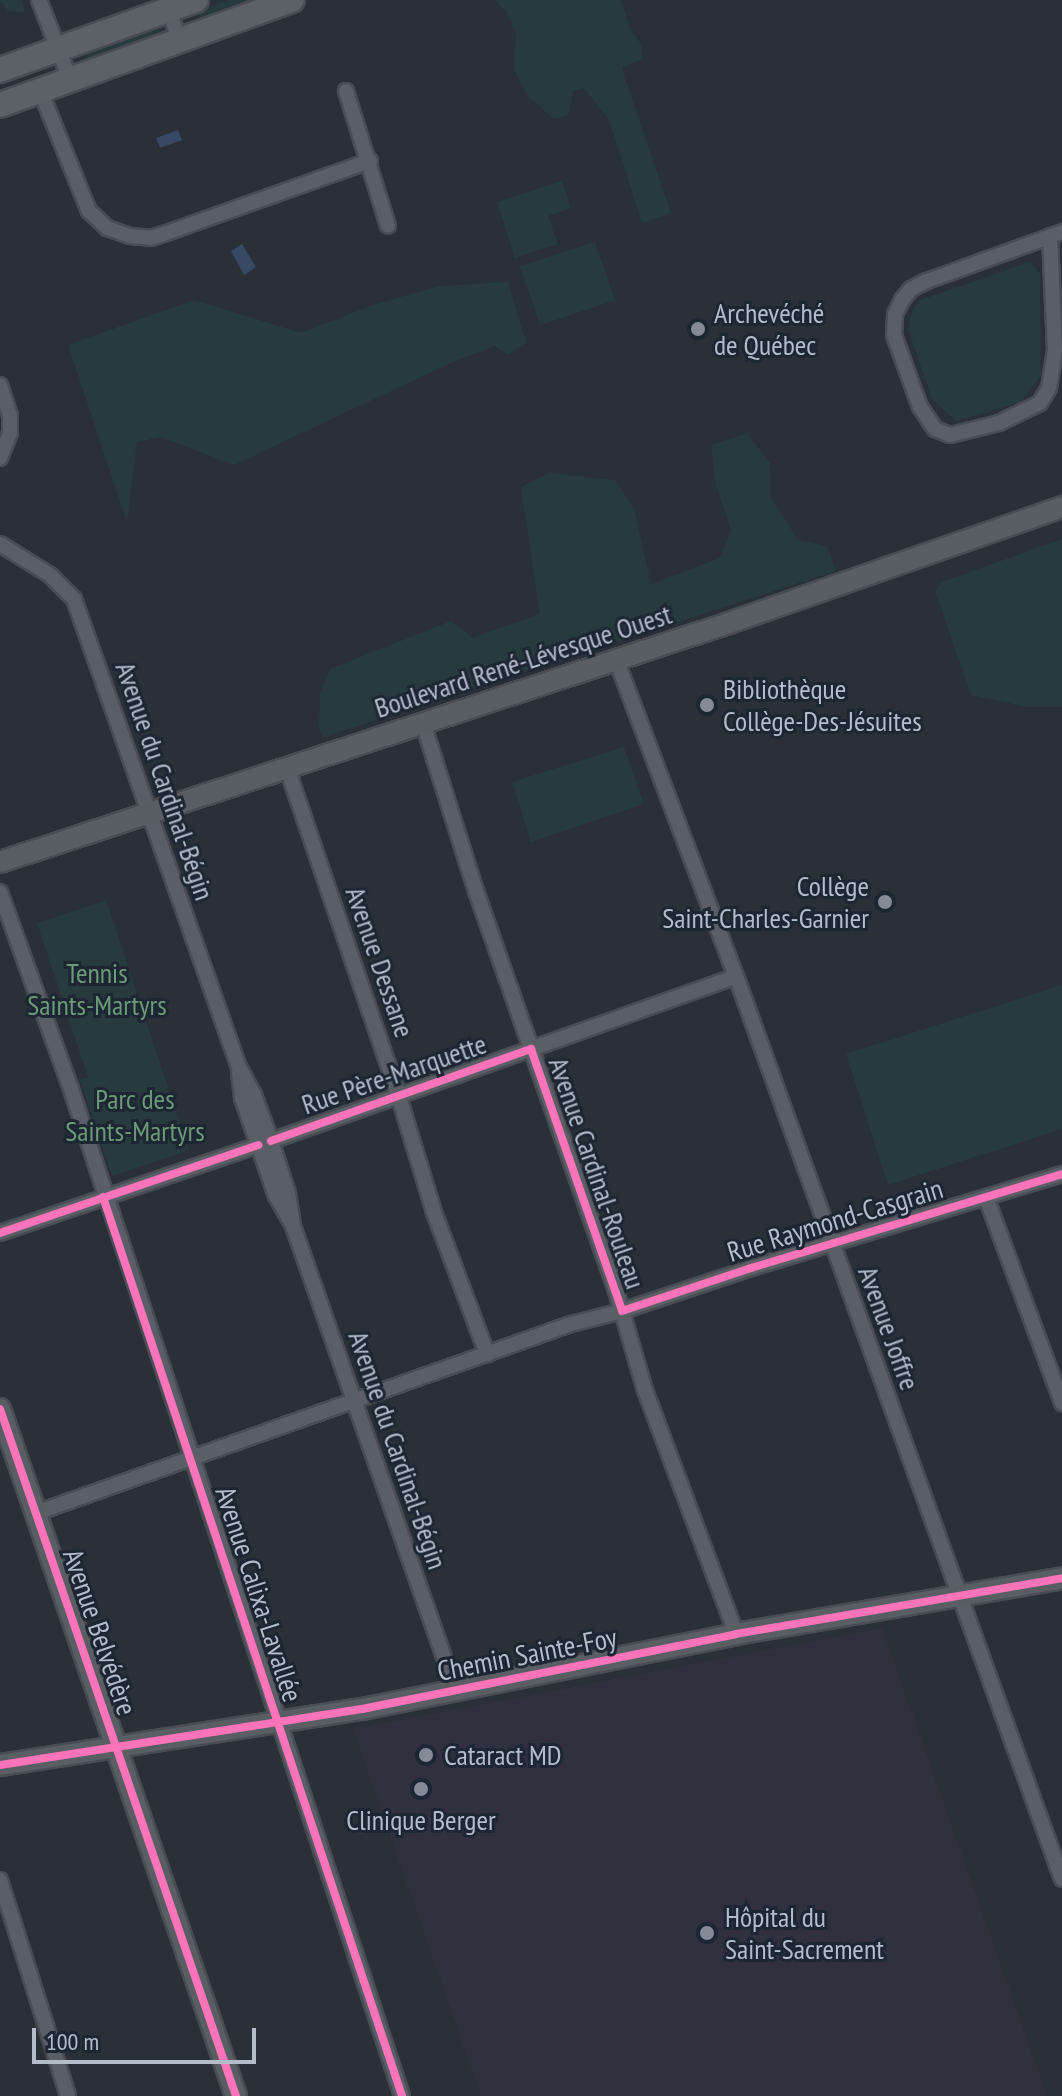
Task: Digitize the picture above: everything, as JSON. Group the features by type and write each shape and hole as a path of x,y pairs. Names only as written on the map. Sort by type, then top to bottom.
{"main road":[{"path":"0,70 167,5 196,0"},
{"path":"0,105 292,0"},
{"name":"Boulevard René-Lévesque Ouest","path":"0,862 616,659 1062,507"},
{"name":"Avenue Belvédère","path":"0,1409 236,2096"},
{"name":"Chemin Sainte-Foy","path":"0,1765 279,1723 456,1691 736,1634 1062,1578"}],"street":[{"path":"39,0 70,79"},
{"path":"167,5 179,40"},
{"path":"40,90 89,211 107,228 130,236 151,238 370,161"},
{"path":"346,91 388,226"},
{"path":"1056,234 1055,350 1049,388 1040,403 999,423 950,435 935,429 920,407 894,335 895,314 902,300 911,289 927,281 1056,234"},
{"path":"0,385 10,415 10,433 0,458"},
{"name":"Avenue du Cardinal-Bégin","path":"0,544 50,575 74,599 239,1067 254,1095 265,1143 288,1193 293,1226 456,1691"},
{"name":"Avenue Joffre","path":"616,659 736,976 1062,1879"},
{"name":"Avenue Cardinal-Rouleau","path":"423,723 622,1311 645,1390 736,1634"},
{"name":"Avenue Dessane","path":"287,768 399,1097 434,1212 487,1354"},
{"name":"Avenue Calixa-Lavallée","path":"0,892 70,1086 103,1197 402,2096"},
{"name":"Rue Père-Marquette","path":"0,1233 399,1097 736,976"},
{"name":"Rue Raymond-Casgrain","path":"36,1513 571,1324 622,1311 1062,1174"},
{"path":"986,1197 1062,1403"},
{"path":"0,1880 68,2096"}],"shaded area":[{"name":"Hôpital du Saint-Sacrement","path":"882,1628 1047,2096 481,2096 353,1729"}],"green space":[{"path":"0,0 22,0 25,13 8,11"},
{"path":"229,0 272,0 202,22 199,19 200,10"},
{"path":"495,0 621,0 630,28 641,44 643,59 622,67 671,213 642,223 609,120 584,88 573,91 569,114 554,119 528,96 514,70 516,34 507,12"},
{"path":"155,27 162,32 161,36 86,62 88,50"},
{"path":"562,181 571,208 548,216 558,244 515,258 497,202"},
{"path":"595,242 615,300 540,325 520,266"},
{"path":"1030,262 1040,273 1041,375 1021,402 956,421 932,399 908,329 912,311 920,300"},
{"path":"508,282 526,342 508,355 495,346 453,362 234,465 161,437 137,442 127,523 68,345 194,300 301,333 373,305 439,286"},
{"path":"747,433 770,463 771,498 798,540 827,546 836,571 323,737 319,727 320,694 330,669 451,621 472,638 540,614 521,487 549,473 615,480 634,508 651,584 720,558 731,530 716,485 711,445"},
{"path":"1062,539 1062,707 1027,707 971,695 935,591 942,582"},
{"path":"624,747 644,804 531,842 512,782"},
{"path":"106,900 189,1150 112,1176 80,1080 88,1077 37,923"},
{"path":"1062,985 1062,1129 888,1185 846,1054"}],"water":[{"path":"178,130 182,140 160,148 156,138"},
{"path":"242,244 256,267 244,275 231,251"}],"cycle path":[{"path":"271,1141 531,1049 622,1311 751,1268 1062,1174"},
{"path":"0,1233 258,1145"},
{"path":"103,1197 402,2096"},
{"path":"0,1409 236,2096"},
{"path":"0,1765 362,1709 736,1634 1062,1578"}],"place":[{"name":"Archevéché de Québec","path":"698,329"},
{"name":"Bibliothèque Collège-Des-Jésuites","path":"707,705"},
{"name":"Collège Saint-Charles-Garnier","path":"885,902"},
{"name":"Cataract MD","path":"426,1755"},
{"name":"Clinique Berger","path":"421,1789"},
{"name":"Hôpital du Saint-Sacrement","path":"707,1933"}],"park label":[{"name":"Tennis Saints-Martyrs","path":"97,989"},
{"name":"Parc des Saints-Martyrs","path":"135,1115"}]}
